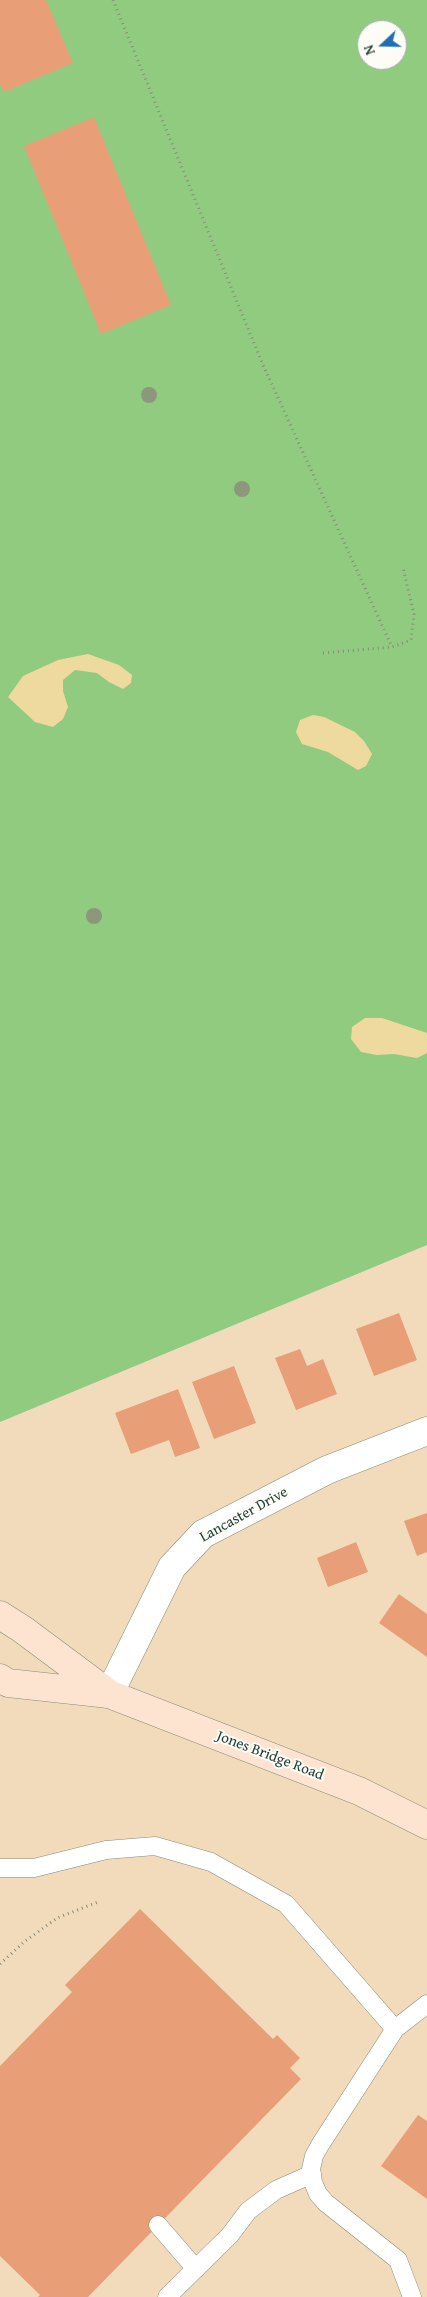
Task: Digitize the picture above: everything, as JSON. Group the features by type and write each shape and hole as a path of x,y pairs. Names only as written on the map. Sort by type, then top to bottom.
{"main road":[{"name":"Jones Bridge Road","path":"0,1615 22,1629 109,1694"},
{"name":"Jones Bridge Road","path":"0,1678 8,1683 109,1694 359,1791 427,1825"}],"street":[{"name":"Lancaster Drive","path":"109,1694 172,1567 203,1534 327,1470 427,1430"}],"lane":[{"path":"0,1868 34,1868 106,1850 155,1846 211,1862 286,1904 395,2029"},
{"path":"412,2297 398,2260 326,2203 318,2194 312,2174 314,2156 320,2145 395,2029 427,2004"},
{"path":"167,2297 230,2234 248,2211 276,2190 312,2174"},
{"path":"158,2225 196,2269"}],"path":[{"path":"113,0 263,364 392,646"},
{"path":"323,653 392,646 411,640 414,614 403,568"},
{"path":"0,1964 24,1942 57,1918 98,1902"}],"green space":[{"path":"0,0 427,0 427,1245 0,1422"}],"sand":[{"path":"88,654 119,665 132,675 131,683 123,689 97,673 75,670 63,680 63,691 68,707 63,719 53,727 35,722 8,697 23,676 58,660"},
{"path":"313,715 324,717 355,732 364,741 372,754 366,766 358,770 328,752 302,744 296,732 300,720"},
{"path":"365,1018 382,1018 427,1033 427,1053 417,1058 394,1054 377,1055 361,1052 351,1039 352,1027"}],"building":[{"path":"0,0 46,0 73,63 4,92 0,84"},
{"path":"94,117 171,305 101,334 24,146"},
{"path":"399,1313 417,1360 374,1376 356,1329"},
{"path":"300,1349 307,1366 323,1359 337,1394 296,1410 275,1358"},
{"path":"234,1366 256,1423 214,1439 192,1382"},
{"path":"178,1389 200,1448 175,1457 169,1440 131,1454 115,1413"},
{"path":"427,1513 427,1552 417,1556 404,1521"},
{"path":"356,1542 368,1572 328,1587 317,1558"},
{"path":"399,1594 427,1614 427,1657 379,1623"},
{"path":"140,1909 273,2039 277,2035 300,2058 290,2068 301,2079 88,2297 38,2297 40,2295 0,2256 0,2066 72,1992 65,1985"},
{"path":"418,2115 427,2121 427,2199 381,2166"}]}
